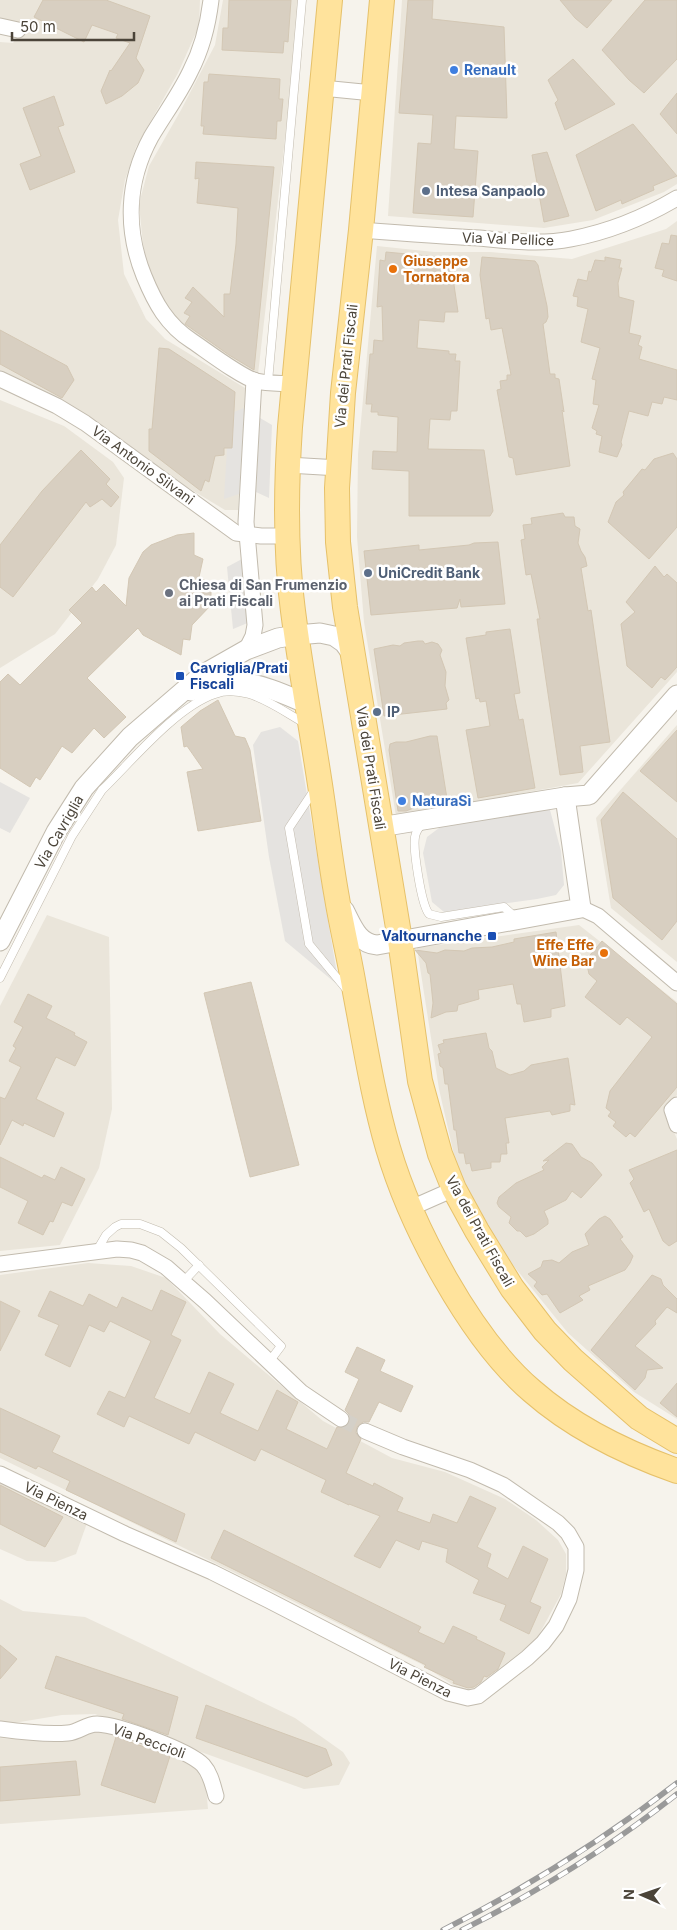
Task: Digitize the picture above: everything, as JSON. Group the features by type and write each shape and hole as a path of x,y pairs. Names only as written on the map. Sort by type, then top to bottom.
{"main road":[{"path":"330,0 294,384 288,465 288,536 292,608 320,780 336,897 374,1092 385,1137 401,1186 411,1208 437,1263 468,1315 497,1356 521,1382 554,1408 589,1431 623,1449 677,1471"},
{"name":"Via dei Prati Fiscali","path":"382,0 343,393 337,526 339,558 352,654 400,940 420,1081 440,1154 454,1189 504,1276 545,1331 573,1360 648,1424 677,1441"}],"street":[{"path":"211,0 206,30 198,55 182,88 150,140 140,164 132,192 131,227 140,266 154,300 166,319 186,337 261,381 294,384"},
{"path":"0,26 18,30"},
{"path":"322,88 373,93"},
{"name":"Via Val Pellice","path":"360,230 518,241 559,241 616,226 651,212 677,198"},
{"name":"Via Antonio Silvani","path":"0,378 74,416 236,532 247,535 288,536"},
{"path":"246,650 253,636 255,625 247,535 247,496 261,381"},
{"path":"288,465 339,468"},
{"name":"Via Cavriglia","path":"0,941 56,832 84,788 130,738 202,675 246,650 278,638 297,635 320,633 334,636 344,643 352,654"},
{"name":"Via Cavriglia","path":"179,697 212,683 237,681 267,687 308,704"},
{"path":"380,826 588,795 677,695"},
{"path":"565,797 581,908"},
{"path":"336,897 362,940 377,945 581,908 598,916 677,983"},
{"path":"677,1105 672,1110 677,1124"},
{"path":"411,1208 454,1189"},
{"path":"0,1264 117,1249 136,1251 155,1260 183,1282 308,1398 341,1419"},
{"name":"Via Pienza","path":"0,1474 125,1534 204,1568 448,1693 462,1698 476,1697 527,1658 543,1643 556,1626 565,1609 572,1588 577,1556 574,1542 558,1523 518,1494 495,1481 365,1431"},
{"name":"Via Peccioli","path":"0,1729 61,1733 74,1732 90,1725 118,1727 174,1748 198,1761 208,1772 216,1796"}],"lane":[{"path":"261,381 302,0"},
{"path":"0,978 72,836 94,800 181,713 220,692 234,692 258,698 312,728"},
{"path":"320,780 290,828 309,944 357,1002"},
{"path":"428,819 419,827 415,839 422,901 429,914 441,917 504,907 517,919"},
{"path":"96,1252 106,1235 114,1227 121,1224 140,1224 161,1232 199,1265 281,1346 269,1362"},
{"path":"183,1282 199,1265"}],"shaded area":[{"path":"0,0 200,0 199,26 178,73 136,147 125,180 118,220 124,274 146,319 165,339 245,388 238,510 225,510 0,374 0,42 13,43 24,26 0,19"},
{"path":"223,0 298,0 294,60 257,383 166,321 152,287 143,245 139,204 149,166 215,45"},
{"path":"402,0 677,0 677,184 664,192 593,220 544,228 388,216"},
{"path":"677,221 677,672 578,783 396,816 364,622 357,537 358,454 377,246 434,252 490,252 572,259 666,229"},
{"path":"0,400 64,426 113,462 124,478 116,545 98,579 55,634 0,668"},
{"path":"244,408 239,494 224,499 227,448 232,448 233,436 230,418 234,418 234,412"},
{"path":"260,418 272,425 269,498 256,492"},
{"path":"242,559 250,622 233,629 227,567"},
{"path":"677,725 677,962 611,908 596,818"},
{"path":"280,727 298,741 339,986 285,941 269,857 253,745 261,732"},
{"path":"0,782 30,798 10,833 0,828"},
{"path":"540,807 550,810 561,851 564,885 556,895 444,912 432,902 423,853 427,837 439,828 451,823"},
{"path":"47,915 109,937 112,1109 99,1168 60,1245 0,1251 0,1006"},
{"path":"579,925 677,1002 677,1095 664,1110 677,1139 677,1419 634,1392 568,1333 508,1259 460,1181 439,1089 417,948"},
{"path":"88,1263 131,1266 166,1278 220,1334 323,1421 392,1458 445,1472 505,1499 536,1520 558,1540 566,1554 566,1574 561,1594 536,1640 470,1691 456,1687 421,1664 0,1458 0,1275"},
{"path":"0,1483 87,1523 76,1554 55,1562 27,1561 0,1549"},
{"path":"0,1599 23,1611 85,1617 295,1718 343,1752 350,1763 339,1785 304,1789 95,1714 62,1715 8,1724 0,1721"},
{"path":"100,1729 180,1755 196,1769 206,1787 208,1809 0,1824 0,1738 51,1742"}],"building":[{"path":"43,0 106,0 150,16 136,58 144,70 138,83 122,96 106,104 101,91 110,70 130,43 116,38 118,34 92,25 84,42 34,17"},
{"path":"229,0 291,0 288,42 284,41 283,53 222,50 223,28 228,28"},
{"name":"Renault","path":"408,0 433,0 432,19 504,27 507,118 456,116 454,149 478,151 473,217 413,213 418,143 431,144 433,115 399,113"},
{"path":"560,0 612,0 587,28 575,18"},
{"path":"645,0 677,0 677,59 644,93 629,80 602,50"},
{"path":"573,59 615,104 565,130 555,103 558,100 548,80"},
{"path":"209,74 280,79 279,99 283,99 281,121 277,121 276,139 203,134 204,126 201,126 204,82 208,82"},
{"path":"677,93 677,134 660,114"},
{"path":"54,96 64,125 58,127 75,172 30,190 20,164 41,156 23,108"},
{"path":"633,124 677,176 653,186 654,190 622,204 621,200 596,211 576,155"},
{"path":"547,152 569,216 544,222 532,155"},
{"path":"196,162 274,167 254,370 185,324 190,316 184,313 192,302 185,298 193,287 224,317 224,294 230,294 236,244 238,208 197,203 199,178 195,179"},
{"path":"671,235 677,236 677,281 662,276 664,270 655,268 662,243 669,244"},
{"path":"386,252 450,258 458,312 445,312 444,322 419,320 417,348 449,351 449,354 456,354 455,361 460,361 457,411 451,411 450,420 430,419 428,449 484,450 493,511 490,516 409,516 409,471 372,469 373,451 397,452 398,417 378,415 378,412 371,412 372,404 366,404 370,354 373,354 374,340 383,341 382,306 377,307 380,260 385,261"},
{"path":"482,257 535,261 538,265 547,306 548,317 543,324 550,374 555,374 555,378 559,379 570,466 516,475 513,458 509,457 497,390 501,389 500,381 507,380 507,375 511,375 502,328 491,330 489,318 486,319 480,275"},
{"path":"605,257 621,260 619,268 622,268 618,283 619,297 634,301 629,333 641,336 638,345 642,347 639,359 677,370 677,400 664,397 662,404 652,402 648,416 629,411 621,442 622,445 617,457 599,452 602,436 596,434 597,431 592,428 599,405 593,404 596,380 592,379 600,348 581,342 588,309 577,306 578,297 573,296 578,279 587,281 589,271 591,272 595,260 605,261"},
{"path":"0,330 67,366 74,380 62,398 0,364"},
{"path":"159,348 169,349 235,392 232,448 224,448 224,455 215,456 209,482 205,480 201,491 149,451 149,429 152,429"},
{"path":"81,450 110,479 106,484 119,497 111,507 102,499 90,507 86,502 13,597 0,587 0,545 42,491"},
{"path":"673,453 677,459 677,527 649,559 608,522 616,502 624,495 623,492 642,469 645,470 654,459"},
{"path":"563,513 565,517 574,517 575,526 580,529 578,543 587,566 581,568 588,611 591,610 610,742 580,746 583,772 560,775 537,619 540,619 531,574 526,575 521,540 525,539 523,525 532,524 531,518"},
{"path":"194,533 194,555 203,559 199,577 209,583 211,605 192,625 190,640 183,639 181,655 143,635 138,628 87,678 126,717 104,738 94,728 72,753 62,746 40,780 36,777 30,787 0,768 0,682 8,674 20,685 82,623 69,610 92,587 96,592 104,584 126,606 129,578 143,552 151,545 177,535"},
{"path":"498,542 505,604 461,607 460,599 457,608 371,615 364,551 419,545 419,550"},
{"path":"655,566 664,577 667,574 677,583 677,667 665,680 661,677 652,688 627,666 621,624 635,612 626,602"},
{"path":"510,629 520,693 514,694 519,720 523,719 535,788 478,798 466,730 490,726 486,701 480,702 479,698 476,699 466,638 486,635 486,632"},
{"path":"423,641 425,644 432,642 438,644 442,650 440,655 446,672 445,686 449,700 446,703 447,709 384,716 374,649 393,645 400,646 404,643"},
{"path":"218,700 235,736 245,738 250,750 261,821 198,831 187,772 203,769 187,746 184,747 181,727 200,711"},
{"path":"677,730 677,802 640,771"},
{"path":"437,736 448,805 436,804 427,808 419,806 406,811 398,811 389,750 390,744"},
{"path":"623,792 677,839 677,921 662,940 613,898 601,820"},
{"path":"556,932 565,1006 551,1009 551,1017 524,1022 521,1004 517,1004 513,984 478,990 479,999 458,1005 457,1011 446,1012 431,1018 433,1003 430,974 428,973 426,963 415,950 437,953 445,950 464,951 472,948 492,947 514,942 514,939"},
{"path":"602,941 677,1004 677,1087 635,1137 630,1133 626,1137 613,1126 616,1122 608,1116 611,1112 606,1108 610,1091 652,1037 627,1017 620,1025 585,997 597,981 589,974 586,960"},
{"path":"251,982 299,1165 250,1177 204,993"},
{"path":"28,994 52,1006 46,1018 75,1033 74,1035 87,1042 75,1066 56,1057 36,1099 64,1113 54,1137 24,1123 23,1126 12,1120 0,1145 0,1097 5,1099 21,1067 9,1061 16,1048 13,1046 23,1027 14,1022"},
{"path":"486,1033 496,1068 510,1075 524,1071 531,1065 568,1058 575,1105 570,1104 570,1111 552,1115 550,1111 505,1118 509,1143 506,1143 507,1154 501,1154 500,1162 491,1162 491,1168 472,1171 470,1163 466,1164 464,1153 459,1153 448,1084 445,1084 443,1068 440,1066 438,1054 441,1053 438,1045 444,1043 443,1040"},
{"path":"566,1143 572,1144 581,1157 592,1163 602,1175 581,1198 572,1191 566,1200 544,1211 548,1224 526,1237 509,1223 511,1217 497,1203 499,1197 516,1183 544,1170 542,1167 549,1160 543,1161"},
{"path":"677,1150 677,1241 669,1246 663,1241 649,1209 644,1212 630,1183 634,1179 629,1170"},
{"path":"0,1157 42,1178 44,1175 55,1180 61,1167 85,1179 72,1206 62,1202 53,1222 50,1221 43,1235 18,1223 28,1201 0,1187"},
{"path":"605,1216 610,1219 623,1237 620,1239 633,1256 630,1263 625,1270 588,1286 590,1290 579,1296 583,1300 560,1313 547,1294 542,1295 534,1286 537,1282 528,1274 541,1267 543,1261 552,1260 559,1263 572,1252 589,1245 585,1234 599,1219"},
{"path":"652,1275 661,1279 663,1285 677,1299 677,1313 667,1307 655,1321 656,1324 635,1346 663,1368 647,1370 645,1378 635,1390 591,1350"},
{"path":"161,1290 186,1302 171,1335 181,1340 154,1398 190,1414 209,1372 234,1384 220,1413 258,1431 277,1390 298,1402 286,1429 327,1449 337,1427 346,1427 350,1420 349,1414 345,1410 359,1379 345,1372 357,1347 385,1360 380,1371 413,1386 401,1412 379,1402 369,1422 363,1422 357,1427 356,1433 361,1439 346,1473 373,1486 374,1483 403,1498 397,1511 430,1523 433,1514 457,1523 470,1496 496,1508 477,1547 491,1554 487,1567 508,1579 523,1546 548,1559 530,1602 541,1607 529,1634 500,1620 506,1605 473,1593 479,1580 446,1562 448,1549 422,1541 419,1550 396,1540 380,1568 354,1556 380,1516 321,1492 326,1480 261,1449 255,1461 195,1432 189,1444 129,1416 124,1427 97,1414 109,1391 125,1398 151,1341 110,1321 104,1332 89,1325 70,1367 45,1355 59,1325 38,1316 50,1291 83,1306 89,1294 117,1308 122,1297 152,1311"},
{"path":"0,1301 20,1311 0,1351"},
{"path":"677,1383 677,1417 660,1403"},
{"path":"0,1408 60,1436 52,1452 185,1514 176,1542 66,1490 70,1481 38,1466 36,1469 0,1452"},
{"path":"0,1485 63,1517 45,1547 0,1524"},
{"path":"224,1530 421,1627 418,1632 444,1644 453,1626 477,1637 476,1639 505,1653 498,1669 487,1677 484,1676 481,1682 474,1687 468,1688 453,1683 454,1681 424,1667 426,1665 211,1558"},
{"path":"0,1645 17,1659 0,1679"},
{"path":"56,1656 178,1697 168,1735 122,1719 124,1714 45,1688"},
{"path":"206,1705 326,1749 332,1765 307,1777 196,1738"},
{"path":"116,1737 170,1756 155,1803 101,1785"},
{"path":"76,1761 80,1795 0,1801 0,1767"}],"tunnel":[{"path":"341,1419 365,1431"}],"railway":[{"path":"443,1930 505,1897 564,1862 621,1824 677,1783"},
{"path":"462,1930 573,1868 652,1814 677,1794"}],"place":[{"name":"Renault","path":"454,70"},
{"name":"Intesa Sanpaolo","path":"426,191"},
{"name":"Giuseppe Tornatora","path":"393,269"},
{"name":"UniCredit Bank","path":"368,573"},
{"name":"Chiesa di San Frumenzio ai Prati Fiscali","path":"169,593"},
{"name":"Cavriglia/Prati Fiscali","path":"180,676"},
{"name":"IP","path":"377,712"},
{"name":"NaturaSì","path":"402,801"},
{"name":"Valtournanche","path":"492,936"},
{"name":"Effe Effe Wine Bar","path":"604,953"}]}
